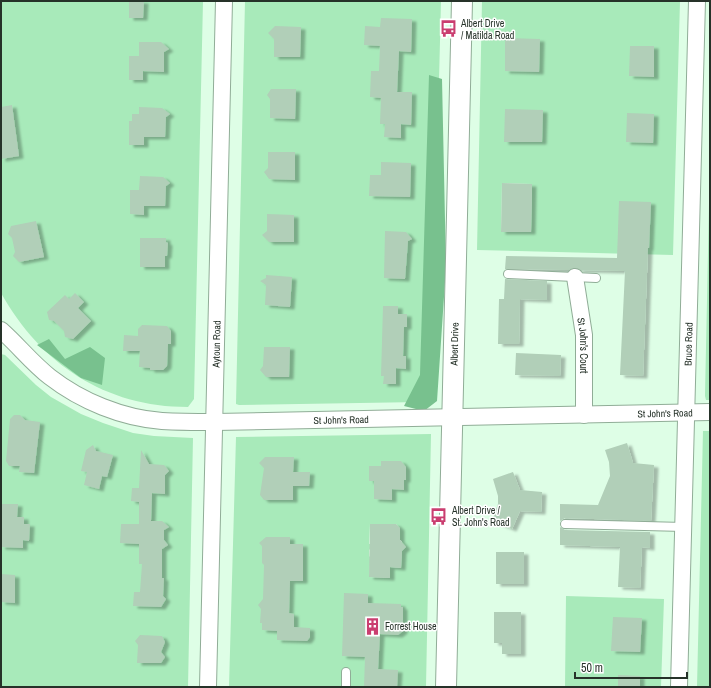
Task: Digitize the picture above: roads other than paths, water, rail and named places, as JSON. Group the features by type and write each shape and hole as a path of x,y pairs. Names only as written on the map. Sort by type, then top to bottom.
{"street":[{"name":"Aytoun Road","path":"208,687 224,1"},
{"name":"Albert Drive","path":"446,687 462,1"},
{"name":"Bruce Road","path":"679,687 697,1"},
{"name":"St John's Court","path":"575,277 584,335 584,415"},
{"name":"St John's Road","path":"1,330 49,376 76,394 98,405 146,419 174,422 215,422 710,412"}],"lane":[{"path":"508,274 596,278"},
{"path":"565,524 684,527"},
{"path":"346,672 346,687"}],"place":[{"name":"Albert Drive / Matilda Road","path":"448,29"},
{"name":"Albert Drive / St. John's Road","path":"439,516"},
{"name":"Forrest House","path":"372,626"}]}
